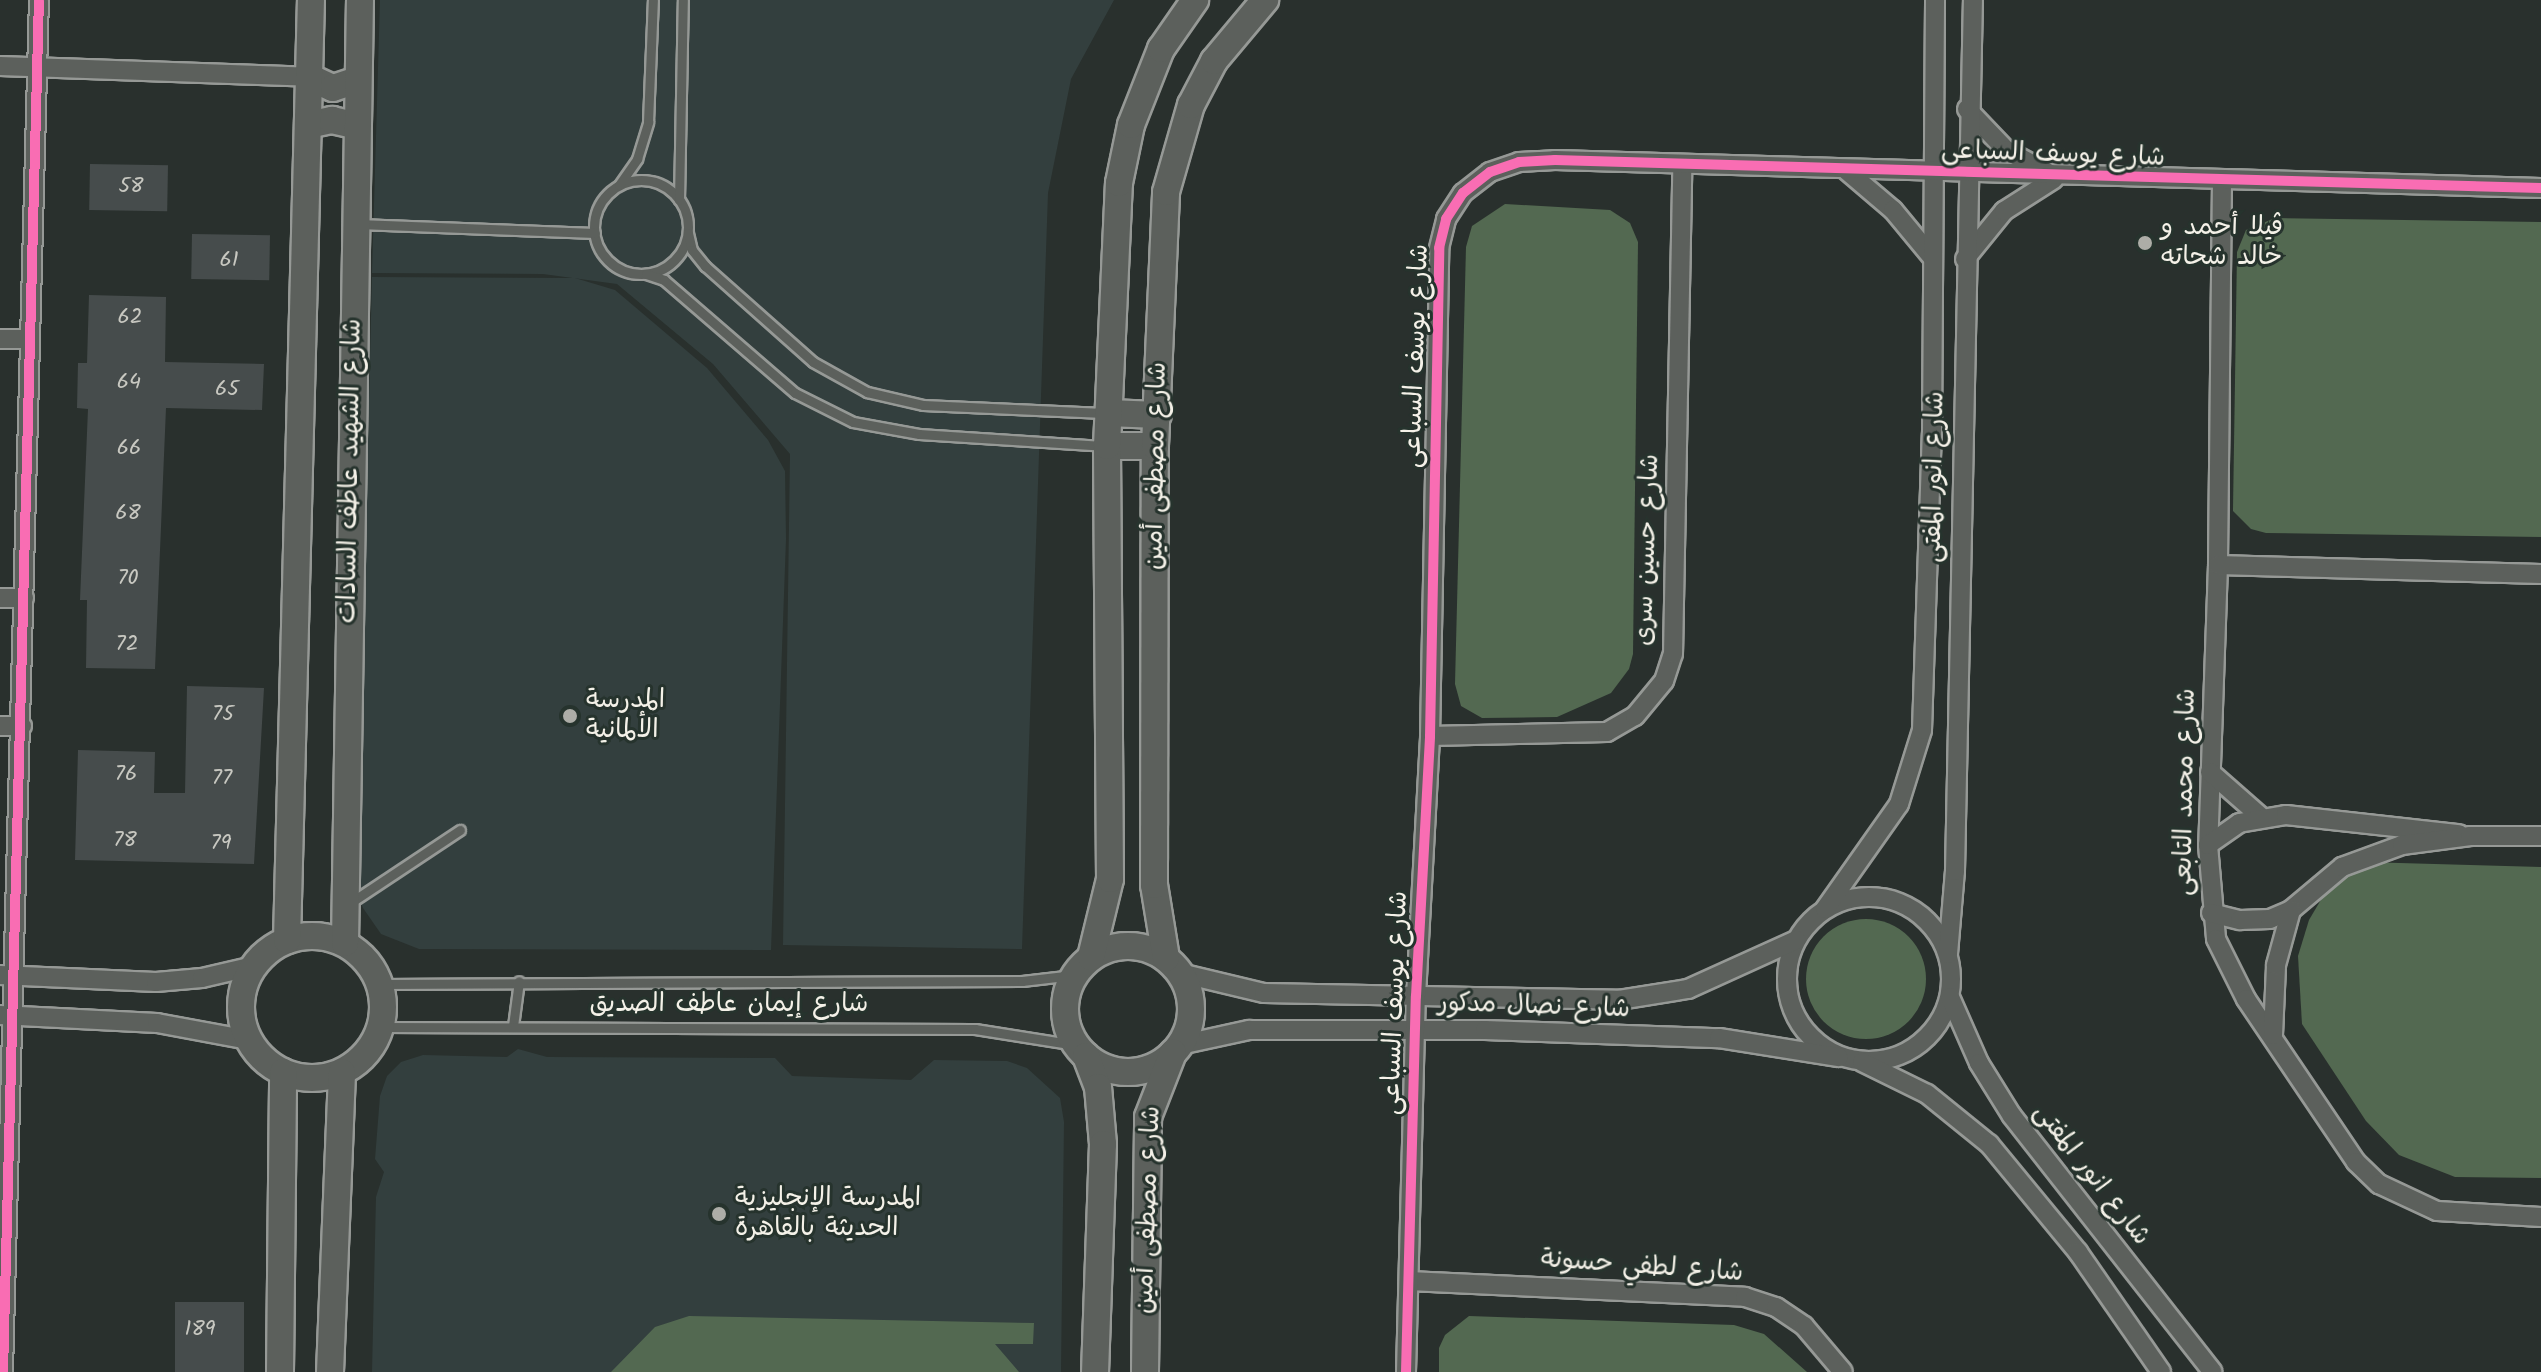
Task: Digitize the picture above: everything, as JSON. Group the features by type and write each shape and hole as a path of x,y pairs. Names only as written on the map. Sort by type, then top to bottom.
{"street":[{"path":"3,1372 7,975 22,726 39,0"},
{"name":"شارع الشهيد عاطف السادات","path":"287,940 311,0"},
{"name":"شارع الشهيد عاطف السادات","path":"345,943 360,0"},
{"name":"شارع مصطفى أمين","path":"1083,966 1110,879 1107,446 1114,249 1128,139 1161,49 1195,0"},
{"name":"شارع مصطفى أمين","path":"1173,966 1154,885 1155,446 1162,248 1177,143 1214,61 1265,0"},
{"name":"شارع انور المفتى","path":"1825,909 1899,804 1922,730 1932,448 1935,0"},
{"name":"شارع انور المفتى","path":"1948,954 1955,871 1967,109 1973,0"},
{"path":"0,66 309,77 333,88 358,80"},
{"path":"1965,259 2004,211 2056,177 2006,150 1967,109"},
{"path":"308,125 332,120 357,126"},
{"name":"شارع يوسف السباعى","path":"1406,1372 1416,996 1430,736 1439,248 1446,219 1463,193 1490,172 1519,162 2541,188"},
{"name":"شارع حسين سرى","path":"1430,736 1607,732 1635,716 1664,681 1673,654 1682,164"},
{"path":"1847,171 1893,210 1931,256"},
{"name":"شارع محمد التابعى","path":"2222,181 2218,565 2208,845 2211,913 2232,976 2356,1162 2379,1184 2437,1211 2541,1217"},
{"path":"0,339 30,339"},
{"path":"1108,413 1158,415"},
{"path":"1107,446 1155,446"},
{"path":"2218,565 2541,574"},
{"path":"0,598 24,598"},
{"path":"0,726 22,726"},
{"path":"2210,772 2260,816"},
{"path":"2208,845 2239,823 2260,816 2401,824 2470,836 2541,836"},
{"path":"2211,913 2254,920 2291,910 2342,867 2368,854 2470,836"},
{"path":"1862,1062 1892,1059 1918,1046 1939,1024 1950,997 1948,954 1920,914 1898,902 1848,899 1825,909 1796,940 1787,961 1791,1008 1810,1037 1838,1057 1862,1062 1927,1094 1989,1144 2078,1252 2161,1372"},
{"path":"2273,1035 2276,965 2291,910"},
{"path":"7,975 156,982 254,966 287,940 306,935 345,943 366,960 381,984 381,1027 373,1046 342,1072 313,1078 283,1072 263,1059 249,1040 241,1002 254,966"},
{"name":"شارع نصال مدكور","path":"1173,966 1264,993 1651,998 1725,976 1796,940"},
{"path":"1116,947 1142,947 1173,966 1191,1009 1177,1049 1154,1066 1131,1072 1107,1068 1081,1050 1066,1022 1065,998 1083,966 1116,947"},
{"name":"شارع انور المفتى","path":"1950,997 1979,1063 2012,1116 2213,1372"},
{"path":"7,1015 157,1023 249,1040"},
{"name":"شارع نصال مدكور","path":"1177,1049 1227,1032 1417,1030 1719,1038 1838,1057"},
{"name":"شارع مصطفى أمين","path":"1145,1372 1148,1117 1177,1049"},
{"name":"شارع مصطفى أمين","path":"1081,1050 1098,1087 1103,1144 1095,1372"},
{"path":"280,1372 283,1072"},
{"path":"330,1372 342,1072"},
{"name":"شارع لطفي حسونة","path":"1409,1281 1745,1297 1776,1307 1804,1326 1843,1372"}],"lane":[{"path":"653,0 644,144 617,187 599,207 595,233 608,260 626,271 664,280 795,393 853,422 919,434 1107,446"},
{"path":"683,0 679,200 692,250 705,266 813,362 867,392 923,405 1108,413"},
{"path":"617,187 651,181 679,200"},
{"path":"355,224 595,233"},
{"path":"646,274 679,256 688,233"},
{"path":"344,908 460,830"},
{"name":"شارع إيمان عاطف الصديق","path":"381,984 1022,981 1083,966"},
{"path":"513,1026 519,981"},
{"name":"شارع إيمان عاطف الصديق","path":"381,1027 975,1029 1081,1050"}],"shaded area":[{"path":"380,0 1114,0 1071,79 1048,193 1022,949 783,945 790,454 713,364 617,284 543,274 372,273"},
{"name":"المدرسة الألمانية","path":"372,277 575,278 615,290 707,368 768,440 785,471 786,539 771,950 419,949 381,934 363,908 357,893"},
{"name":"المدرسة الإنجليزية الحديثة بالقاهرة","path":"518,1049 547,1057 775,1058 792,1076 911,1080 934,1060 1007,1061 1027,1068 1060,1098 1064,1122 1061,1372 372,1372 376,1197 384,1172 375,1159 380,1096 387,1076 401,1062 423,1055 507,1057"}],"green space":[{"path":"1505,204 1610,210 1630,223 1638,242 1633,654 1629,669 1611,693 1557,717 1482,718 1461,706 1455,684 1466,247 1472,226"},
{"path":"2275,218 2541,222 2541,537 2266,533 2251,529 2233,511 2237,252 2246,230"},
{"path":"2364,862 2541,867 2541,1178 2455,1177 2399,1155 2366,1121 2302,1024 2298,956 2309,920 2329,886"},
{"path":"1866,919 1889,923 1909,936 1922,956 1926,979 1922,1002 1909,1022 1889,1035 1866,1039 1843,1035 1823,1022 1810,1002 1806,979 1810,956 1823,936 1843,923"},
{"path":"689,1316 1034,1323 1033,1344 995,1344 1019,1372 611,1372 655,1327"},
{"path":"1469,1316 1734,1325 1764,1334 1807,1372 1439,1372 1439,1348 1445,1335"}],"building":[{"path":"90,164 168,165 167,211 89,210"},
{"path":"192,234 270,235 269,280 191,279"},
{"path":"89,295 166,297 165,362 264,364 262,410 166,408 155,669 86,668 87,600 80,600 88,409 77,408 78,363 87,363"},
{"path":"187,686 264,688 254,864 75,860 78,750 155,752 154,793 185,793"},
{"path":"175,1302 244,1302 244,1372 175,1372"}],"cycle path":[{"path":"3,1372 39,0"},
{"path":"1406,1372 1416,996 1430,736 1439,248 1446,219 1463,193 1490,172 1519,162 1555,160 2541,188"}],"place":[{"name":"ڤيلا أحمد و خالد شحاته","path":"2145,243"},
{"name":"المدرسة الألمانية","path":"570,716"},
{"name":"المدرسة الإنجليزية الحديثة بالقاهرة","path":"719,1214"}]}
